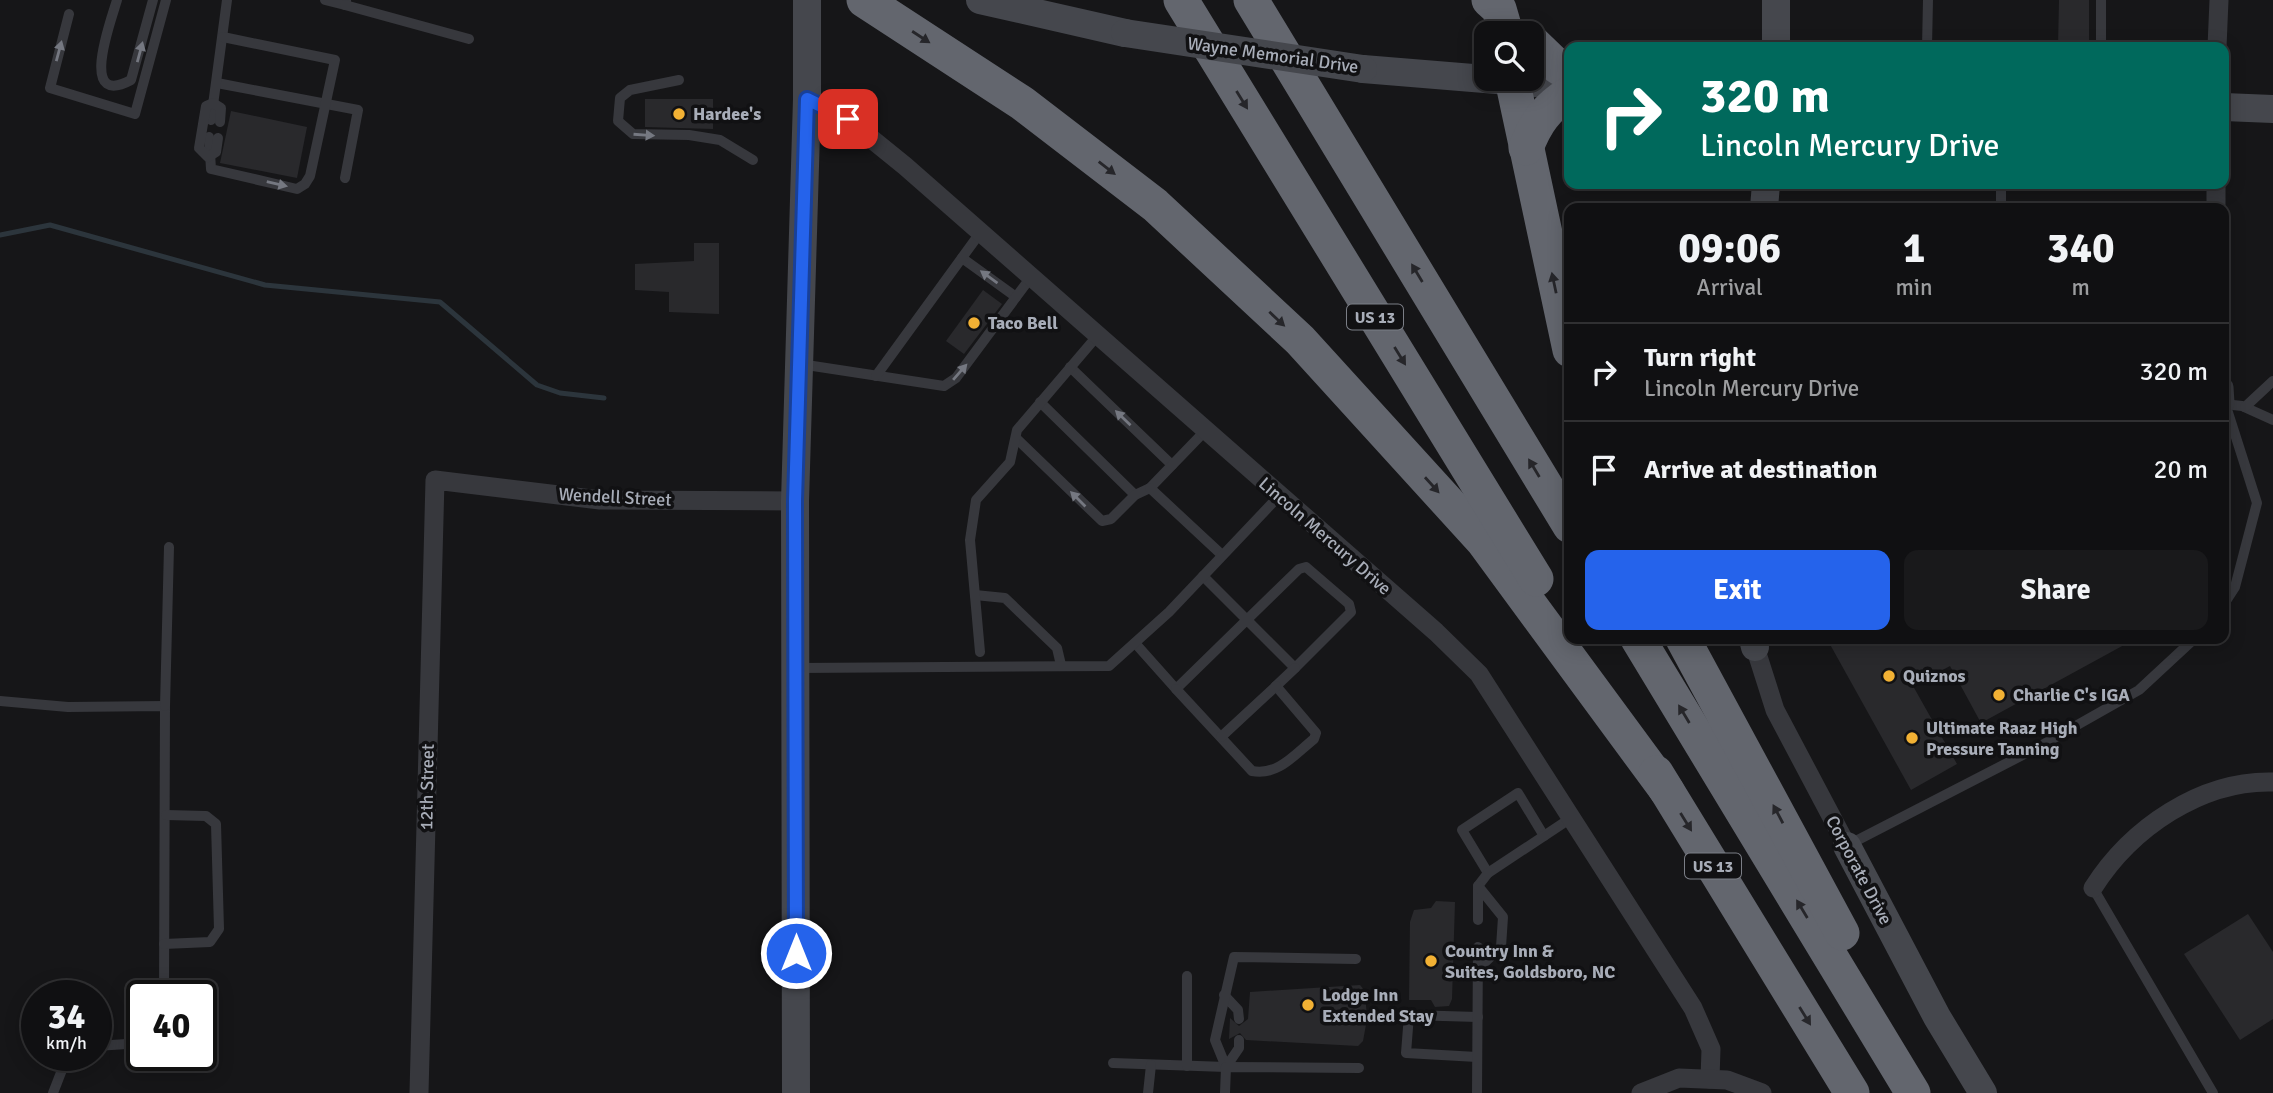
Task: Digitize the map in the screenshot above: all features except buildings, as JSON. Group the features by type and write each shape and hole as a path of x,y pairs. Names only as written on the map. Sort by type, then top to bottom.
{"highway":[{"path":"864,0 1022,103 1155,205 1300,340 1483,541 1667,791"},
{"name":"US 13","path":"1181,0 1564,623"},
{"path":"1251,0 1564,516"},
{"path":"1544,54 1564,70"},
{"path":"1515,91 1564,322"},
{"path":"1526,148 1535,124 1548,107 1564,97"},
{"name":"US 13","path":"1576,644 1852,1093"},
{"name":"US 13","path":"1641,644 1913,1093"},
{"path":"1686,644 1870,986 1920,1093"}],"street":[{"path":"796,1093 795,501 807,99 807,0"},
{"name":"Wayne Memorial Drive","path":"980,0 1125,33 1363,69 1474,78"},
{"path":"1776,0 1776,42"},
{"path":"2217,42 2219,0"},
{"name":"Wayne Memorial Drive","path":"1544,84 1564,85"},
{"name":"Lincoln Mercury Drive","path":"807,99 848,119 1436,632 1479,674 1693,1008 1711,1049 1719,1080"},
{"path":"2229,107 2273,109"},
{"name":"Wendell Street","path":"435,480 600,500 795,501"},
{"name":"12th Street","path":"419,1093 435,480"},
{"name":"Corporate Drive","path":"1757,644 1775,710 1937,1017 1983,1093"},
{"path":"2093,887 2110,861 2175,806 2251,782 2273,782"},
{"path":"1641,1093 1679,1078 1719,1080 1762,1093"}],"lane":[{"path":"117,0 99,61 102,76 111,84 120,85 131,80 153,0"},
{"path":"69,14 50,88 135,114 166,0"},
{"path":"216,121 213,103 227,0"},
{"path":"325,0 346,2 469,39"},
{"path":"1927,42 1928,0"},
{"path":"2101,0 2101,42"},
{"path":"213,103 206,106 199,148 208,157 211,169 297,189 305,184 310,176 335,60 223,37"},
{"path":"679,80 630,90 620,98 618,121 633,134 689,135 720,140 753,160"},
{"path":"217,83 358,110 345,178"},
{"path":"208,157 216,152 213,138"},
{"path":"876,376 981,233"},
{"path":"962,258 1016,297"},
{"path":"799,363 898,381 944,386 956,378 1031,276"},
{"path":"980,652 970,540 976,500 1010,462 1017,430 1098,335"},
{"path":"1070,367 1172,465"},
{"path":"2245,407 2273,381"},
{"path":"2229,400 2273,420"},
{"path":"1040,402 1135,495"},
{"path":"2229,411 2257,503 2235,587 2229,596"},
{"path":"1016,438 1102,521 1111,519 1135,495 1150,488 1206,430"},
{"path":"1150,488 1222,555"},
{"path":"795,668 1109,666 1203,576 1279,496"},
{"path":"164,980 165,706 169,547"},
{"path":"1176,689 1299,569 1306,567 1349,604 1351,612 1347,618 1221,737"},
{"path":"1203,576 1249,619 1295,668"},
{"path":"975,595 1005,598 1057,648 1061,665"},
{"path":"1135,643 1252,771 1266,774 1276,770 1314,739 1316,733 1276,686"},
{"path":"1847,846 2042,745 2139,690 2189,644"},
{"path":"0,701 68,707 165,706"},
{"path":"1488,873 1462,830 1518,793 1544,836"},
{"path":"164,944 210,942 219,929 216,824 206,816 166,815"},
{"path":"1478,920 1478,886 1488,873 1571,818"},
{"path":"1478,886 1503,917 1501,947 1478,969"},
{"path":"2093,887 2209,1092"},
{"path":"1477,1093 1478,947"},
{"path":"1225,1093 1226,1067 1215,1040 1234,957 1356,959"},
{"path":"1187,976 1187,1066"},
{"path":"1224,995 1238,1010 1239,1019"},
{"path":"1477,1057 1406,1053 1409,1015 1478,1017"},
{"path":"1226,1067 1239,1048 1239,1040"},
{"path":"1113,1063 1359,1068"},
{"path":"1148,1093 1151,1065"},
{"path":"53,1093 62,1071"}],"waterway":[{"path":"0,235 50,225 265,285 440,302 537,385 560,393 604,398"}],"place":[{"name":"Hardee's","path":"679,114"},
{"name":"Taco Bell","path":"974,323"},
{"name":"Quiznos","path":"1889,676"},
{"name":"Charlie C's IGA","path":"1999,695"},
{"name":"Ultimate Raaz High Pressure Tanning","path":"1912,738"},
{"name":"Country Inn & Suites, Goldsboro, NC","path":"1431,961"},
{"name":"Lodge Inn Extended Stay","path":"1308,1005"}],"route":[{"path":"796,953 795,501 807,99 848,119"}]}
